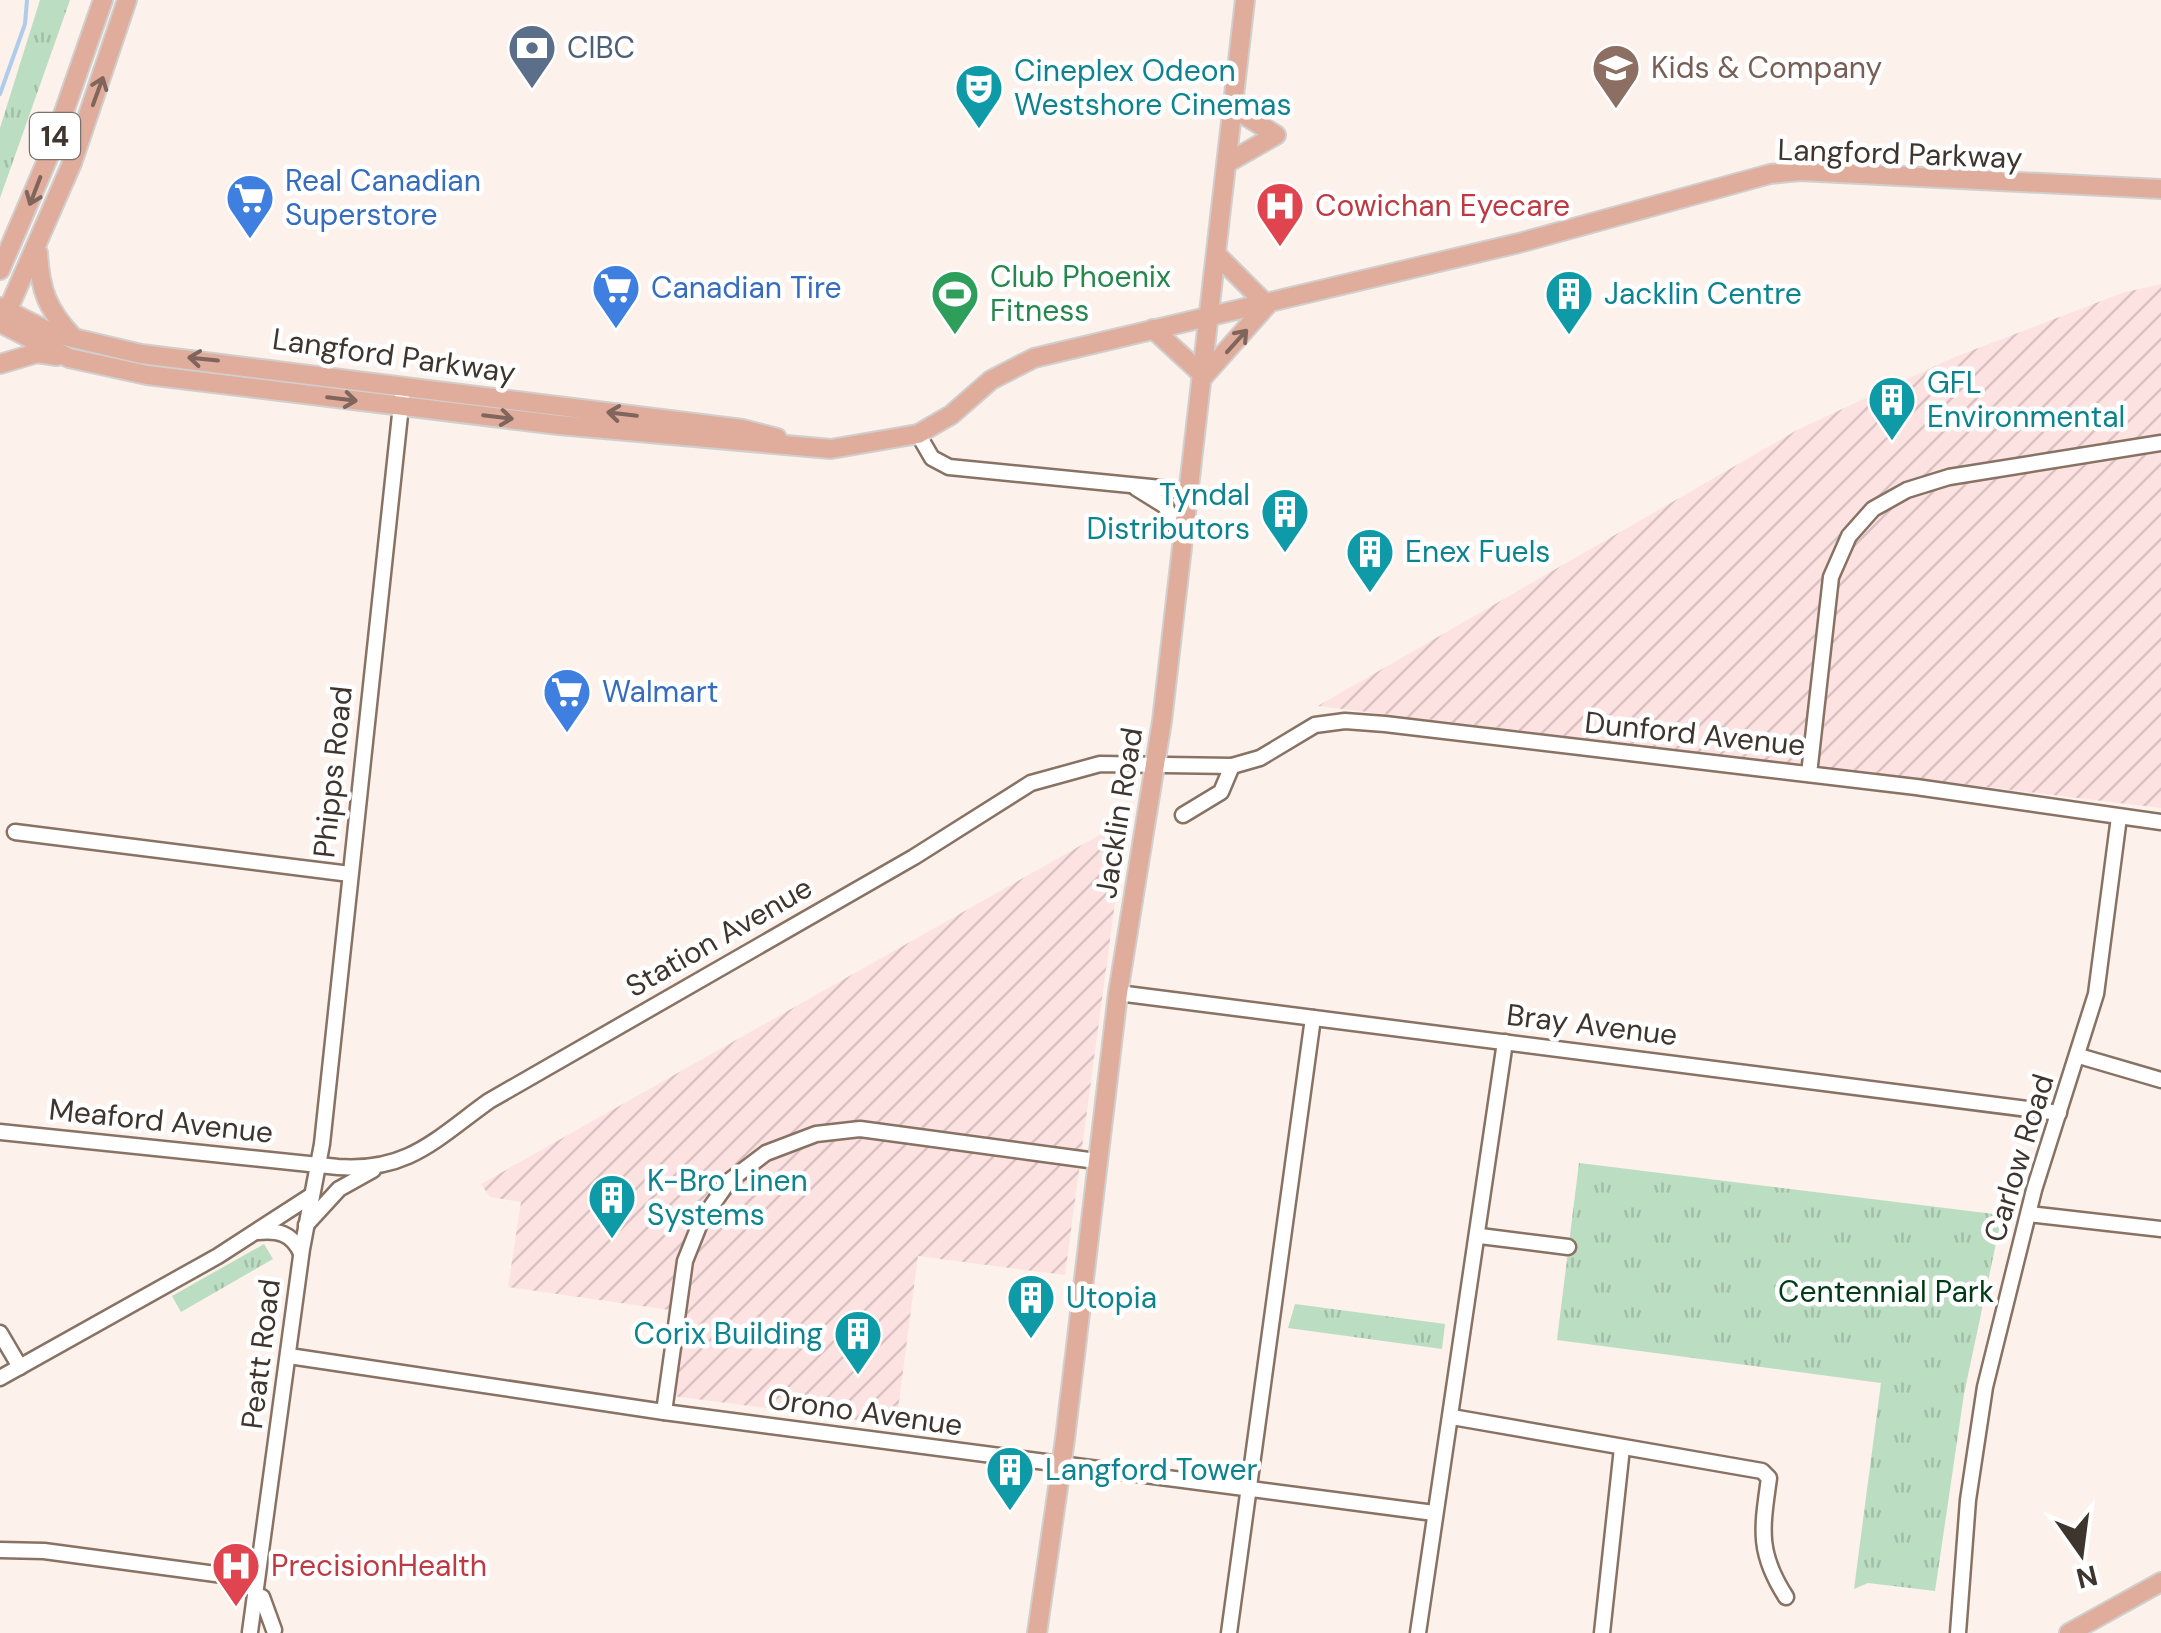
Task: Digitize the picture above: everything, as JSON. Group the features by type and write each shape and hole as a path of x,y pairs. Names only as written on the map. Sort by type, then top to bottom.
{"main road":[{"name":"14","path":"0,270 48,158 103,0"},
{"name":"14","path":"2,318 38,248 127,0"},
{"name":"Jacklin Road","path":"1037,1633 1062,1466 1118,993 1185,542 1245,0"},
{"path":"1227,163 1276,135 1233,108"},
{"name":"Langford Parkway","path":"2,318 147,375 741,443 862,447 918,434 951,416 991,380 1034,358 1520,243 1770,174 1800,172 2161,189"},
{"path":"0,364 72,348 42,296 38,248"},
{"path":"1154,329 1204,376 1267,305 1218,256"},
{"name":"Langford Parkway","path":"72,348 404,385 742,429 768,434 786,443"},
{"path":"2069,1633 2161,1582"}],"street":[{"name":"Phipps Road","path":"316,1164 404,385"},
{"path":"918,434 932,458 949,467 1191,491"},
{"path":"1810,774 1830,577 1850,536 1874,509 1906,490 1949,477 2161,443"},
{"path":"1135,488 1165,506 1185,542"},
{"name":"Dunford Avenue","path":"1154,765 1232,766 1260,758 1316,725 1345,721 1810,774 2161,822"},
{"name":"Station Avenue","path":"316,1164 374,1170 417,1153 489,1101 914,856 1014,791 1061,772 1100,764 1154,765"},
{"name":"Dunford Avenue","path":"1183,815 1221,792 1232,766"},
{"name":"Carlow Road","path":"1958,1633 1961,1564 1977,1435 2028,1214 2096,994 2119,817"},
{"path":"15,832 350,874"},
{"name":"Bray Avenue","path":"1118,993 2059,1113"},
{"path":"1230,1633 1313,1018"},
{"path":"1418,1633 1480,1236 1504,1042"},
{"path":"2079,1056 2161,1080"},
{"path":"664,1412 685,1261 701,1221 730,1181 766,1154 816,1134 860,1130 1096,1161"},
{"name":"Meaford Avenue","path":"0,1132 316,1164"},
{"name":"Peatt Road","path":"250,1633 316,1164"},
{"path":"306,1225 338,1189 374,1170"},
{"path":"0,1378 258,1232 310,1197"},
{"path":"2028,1214 2161,1229"},
{"path":"258,1232 281,1232 297,1243 302,1252"},
{"path":"1480,1236 1568,1247"},
{"path":"0,1333 20,1367"},
{"name":"Orono Avenue","path":"289,1356 664,1412 1250,1492 1434,1513"},
{"path":"1452,1418 1762,1471 1769,1478 1761,1538 1769,1571 1786,1597"},
{"path":"1602,1633 1622,1448"},
{"path":"0,1550 44,1551 238,1577 254,1590"},
{"path":"238,1577 258,1559"},
{"name":"Peatt Road","path":"258,1559 263,1604 276,1632"},
{"name":"Peatt Road","path":"250,1633 259,1628 276,1632"}],"shaded area":[{"path":"2161,284 2161,808 1318,706 1799,429 1955,357 2122,293"},
{"path":"1126,820 1065,1275 918,1256 896,1425 673,1396 684,1312 508,1287 521,1202 490,1197 481,1184"}],"green space":[{"path":"40,0 70,0 0,198 0,128"},
{"name":"Centennial Park","path":"1579,1163 2002,1215 1964,1394 1935,1591 1868,1583 1854,1589 1881,1383 1557,1340"},
{"path":"264,1244 273,1259 181,1312 172,1296"},
{"path":"1295,1304 1445,1324 1442,1349 1288,1328"}],"waterway":[{"path":"0,94 25,24 27,0"}],"place":[{"name":"CIBC","path":"532,90"},
{"name":"Kids & Company","path":"1616,110"},
{"name":"Cineplex Odeon Westshore Cinemas","path":"979,130"},
{"name":"Real Canadian Superstore","path":"250,240"},
{"name":"Cowichan Eyecare","path":"1280,248"},
{"name":"Canadian Tire","path":"616,330"},
{"name":"Club Phoenix Fitness","path":"955,336"},
{"name":"Jacklin Centre","path":"1569,336"},
{"name":"GFL Environmental","path":"1892,442"},
{"name":"Tyndal Distributors","path":"1285,554"},
{"name":"Enex Fuels","path":"1370,594"},
{"name":"Walmart","path":"567,734"},
{"name":"K-Bro Linen Systems","path":"612,1240"},
{"name":"Utopia","path":"1031,1340"},
{"name":"Corix Building","path":"858,1376"},
{"name":"Langford Tower","path":"1010,1512"},
{"name":"PrecisionHealth","path":"236,1608"}]}
